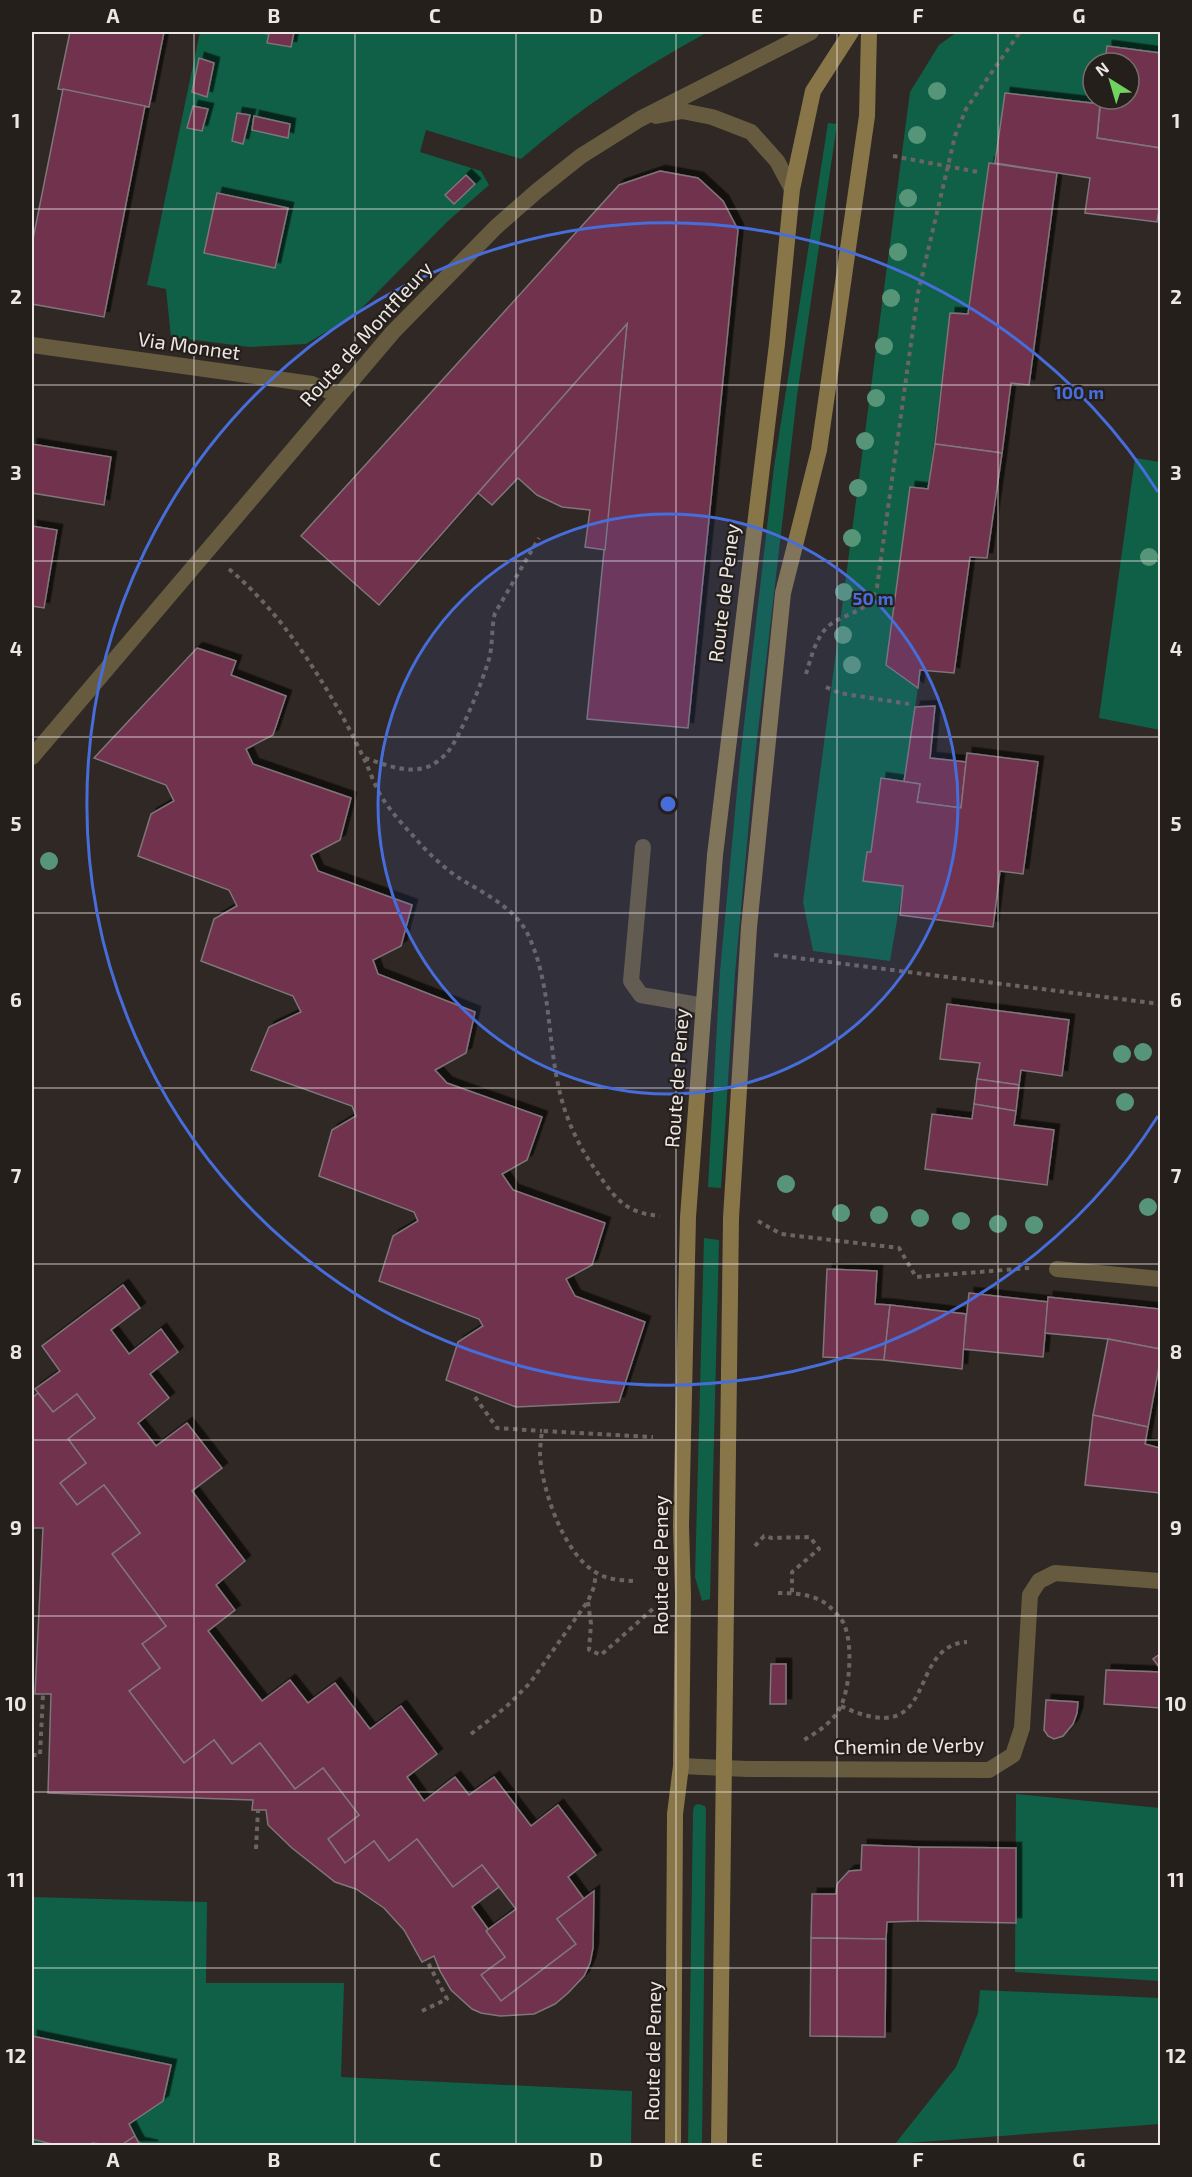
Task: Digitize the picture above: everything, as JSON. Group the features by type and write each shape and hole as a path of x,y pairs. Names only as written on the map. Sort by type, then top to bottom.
{"main road":[{"name":"Route de Peney","path":"673,2145 675,1814 681,1766 683,1595 681,1526 688,1217 715,855 777,344 792,189 813,91 851,32"},
{"path":"719,2145 731,1218 749,927 783,593 819,450 867,116 869,32"}],"street":[{"name":"Route de Montfleury","path":"32,757 400,324 496,227 581,156 640,119 811,32"},
{"path":"640,119 682,111 712,117 751,132 777,161 792,189"},
{"name":"Via Monnet","path":"32,345 312,384 338,395"},
{"path":"642,847 631,981 641,995 704,1006"},
{"path":"1057,1269 1161,1279"},
{"name":"Chemin de Verby","path":"681,1766 989,1770 1013,1755 1022,1728 1030,1595 1039,1581 1055,1573 1161,1581"}],"path":[{"path":"805,678 818,640 830,625 859,611 872,600 877,587 918,293 955,136 966,109 1019,32"},
{"path":"893,156 978,172"},
{"path":"364,758 398,768 414,769 430,766 448,752 478,690 490,657 495,614 539,538"},
{"path":"230,570 266,605 295,643 329,696 364,758 381,796 418,841 459,878 492,897 514,915 530,937 546,999 555,1069 563,1106 581,1150 606,1186 628,1209 640,1214 660,1216"},
{"path":"826,687 839,693 909,704"},
{"path":"771,955 1161,1004"},
{"path":"752,1218 781,1234 899,1248 916,1277 1025,1267"},
{"path":"475,1397 497,1428 653,1437"},
{"path":"542,1431 540,1454 546,1490 554,1513 574,1551 579,1559 596,1573 610,1579 633,1581"},
{"path":"764,1536 772,1538 810,1537 819,1549 792,1572 792,1593"},
{"path":"471,1734 506,1707 530,1683 588,1601 594,1587 596,1573"},
{"path":"778,1593 812,1596 829,1605 844,1623 849,1648 848,1675 841,1706 830,1722 816,1734 799,1742"},
{"path":"588,1601 591,1624 589,1650 602,1655 657,1605"},
{"path":"841,1706 863,1716 881,1719 897,1717 911,1706 924,1685 936,1657 946,1648 967,1642"},
{"path":"32,1755 40,1755 43,1694"},
{"path":"256,1849 258,1810"},
{"path":"422,2011 447,1999 426,1959"}],"green space":[{"path":"200,32 708,32 611,90 521,159 426,130 420,152 481,171 489,185 448,221 357,313 306,344 250,347 171,337 166,289 147,285"},
{"path":"957,32 1160,32 1160,53 1108,46 1107,51 1081,51 1081,102 1005,93 995,163 989,163 968,314 950,313 928,489 910,488 886,665 918,688 904,782 871,852 867,852 864,881 903,886 890,961 813,951 803,902 910,92 939,45"},
{"path":"828,123 837,124 797,396 755,757 735,974 721,1188 708,1187 720,971 740,759 774,467"},
{"path":"1135,458 1160,462 1160,730 1099,718"},
{"path":"704,1238 719,1240 710,1599 702,1601 695,1577"},
{"path":"1016,1794 1160,1808 1160,1981 1015,1972"},
{"path":"698,1804 705,1806 706,1810 702,2145 688,2146 693,1812 694,1806"},
{"path":"32,1897 207,1902 206,1983 344,1983 341,2077 632,2091 631,2145 32,2146"},
{"path":"980,1990 1160,1998 1160,2124 895,2144 956,2067 978,2013"}],"building":[{"path":"70,32 164,32 149,107 58,89"},
{"path":"255,32 294,32 291,47 267,43 269,34"},
{"path":"1107,46 1160,53 1160,148 1097,138 1100,111 1141,111 1141,51 1106,51"},
{"path":"199,58 214,63 207,97 192,92"},
{"path":"63,89 145,106 104,317 32,304 32,244"},
{"path":"1005,93 1081,102 1081,111 1099,111 1097,138 1160,148 1160,201 1157,222 1085,213 1090,178 995,163"},
{"path":"193,106 208,109 202,131 187,128"},
{"path":"237,113 250,115 243,144 232,141"},
{"path":"254,116 290,124 288,138 252,130"},
{"path":"989,163 1057,173 1029,385 1011,383 1002,453 935,444 950,313 968,314"},
{"path":"660,171 698,178 723,201 738,230 688,728 587,719 627,324 379,605 301,536 619,185"},
{"path":"466,175 475,184 454,204 445,195"},
{"path":"217,193 288,208 275,268 204,253"},
{"path":"627,324 605,550 585,547 590,510 562,507 537,495 518,478 492,505 478,493"},
{"path":"32,444 111,457 104,505 32,493"},
{"path":"935,444 1002,453 987,558 970,557 954,673 920,670 918,688 886,665 910,487 928,489"},
{"path":"32,526 57,530 44,608 32,606"},
{"path":"197,648 236,661 231,675 286,696 273,735 246,749 253,764 351,798 340,840 311,855 318,871 412,905 401,946 373,960 378,974 475,1012 466,1053 435,1070 447,1083 542,1117 527,1160 502,1174 513,1190 605,1223 592,1265 566,1279 575,1296 645,1322 619,1402 516,1407 446,1380 458,1342 483,1326 479,1319 379,1281 393,1236 418,1221 414,1212 319,1176 332,1130 356,1116 352,1106 251,1070 269,1027 301,1012 293,996 201,961 214,919 237,906 229,890 138,856 151,814 174,801 166,785 94,758"},
{"path":"935,706 930,758 966,762 961,808 917,802 920,784 904,782 915,707"},
{"path":"967,753 1038,762 1023,874 1000,871 993,927 900,915 903,886 863,881 867,852 871,852 881,778 920,784 917,802 961,808"},
{"path":"947,1004 1069,1020 1062,1076 1021,1070 1019,1085 977,1079 980,1063 940,1059"},
{"path":"977,1079 1019,1085 1016,1111 974,1104"},
{"path":"974,1104 1016,1111 1014,1125 1054,1130 1047,1185 925,1169 932,1114 972,1119"},
{"path":"827,1269 877,1271 875,1304 890,1305 884,1360 823,1357"},
{"path":"123,1285 140,1308 111,1330 129,1354 161,1329 178,1352 150,1374 169,1398 138,1423 156,1446 187,1423 222,1468 192,1491 245,1561 216,1585 235,1610 208,1631 262,1701 290,1680 308,1703 335,1683 370,1729 401,1706 437,1754 407,1777 424,1801 455,1777 469,1795 494,1777 531,1826 558,1805 596,1855 568,1877 584,1899 557,1919 576,1944 501,2001 481,1975 505,1957 486,1931 516,1909 482,1865 453,1887 417,1839 389,1861 374,1841 345,1863 328,1839 359,1815 323,1768 295,1789 260,1743 232,1764 214,1740 184,1763 129,1691 160,1668 142,1644 166,1626 112,1554 140,1533 104,1485 77,1505 60,1483 86,1463 68,1439 95,1418 77,1394 53,1412 35,1389 60,1371 42,1346"},
{"path":"969,1293 1048,1302 1043,1357 963,1349"},
{"path":"1048,1297 1159,1309 1160,1302 1160,1349 1108,1339 1045,1333"},
{"path":"890,1305 966,1314 962,1369 884,1360"},
{"path":"1108,1339 1160,1349 1160,1361 1148,1427 1093,1415"},
{"path":"38,1393 53,1412 77,1394 95,1418 68,1439 86,1463 60,1483 77,1505 104,1485 140,1533 112,1554 166,1626 142,1644 160,1668 129,1691 184,1763 214,1740 232,1764 260,1743 295,1789 323,1768 359,1815 328,1839 345,1863 374,1841 389,1861 417,1839 453,1887 482,1865 499,1887 472,1907 505,1957 481,1975 501,2001 576,1944 557,1919 594,1891 593,1948 590,1963 584,1976 568,1993 555,2004 534,2014 500,2016 472,2009 451,1990 434,1956 422,1962 404,1930 384,1908 356,1889 335,1882 292,1848 268,1825 266,1810 252,1810 253,1800 48,1793 51,1694 35,1694 43,1528 32,1528 32,1398"},
{"path":"1093,1415 1148,1427 1145,1444 1160,1448 1160,1493 1085,1485"},
{"path":"1160,1654 1160,1668 1153,1659"},
{"path":"771,1664 786,1664 786,1704 770,1704"},
{"path":"1106,1670 1160,1672 1160,1708 1104,1704"},
{"path":"1046,1700 1078,1702 1073,1724 1063,1736 1054,1739 1044,1730"},
{"path":"862,1845 919,1847 918,1921 887,1922 886,1939 811,1938 812,1894 836,1894 837,1884 849,1871 861,1870"},
{"path":"919,1847 1016,1848 1016,1923 918,1921"},
{"path":"811,1938 886,1939 885,2037 810,2036"},
{"path":"32,2036 171,2065 163,2101 129,2124 135,2136 120,2146 92,2143 89,2146 60,2146 32,2139"},
{"path":"135,2136 139,2143 153,2146 120,2146"}]}
